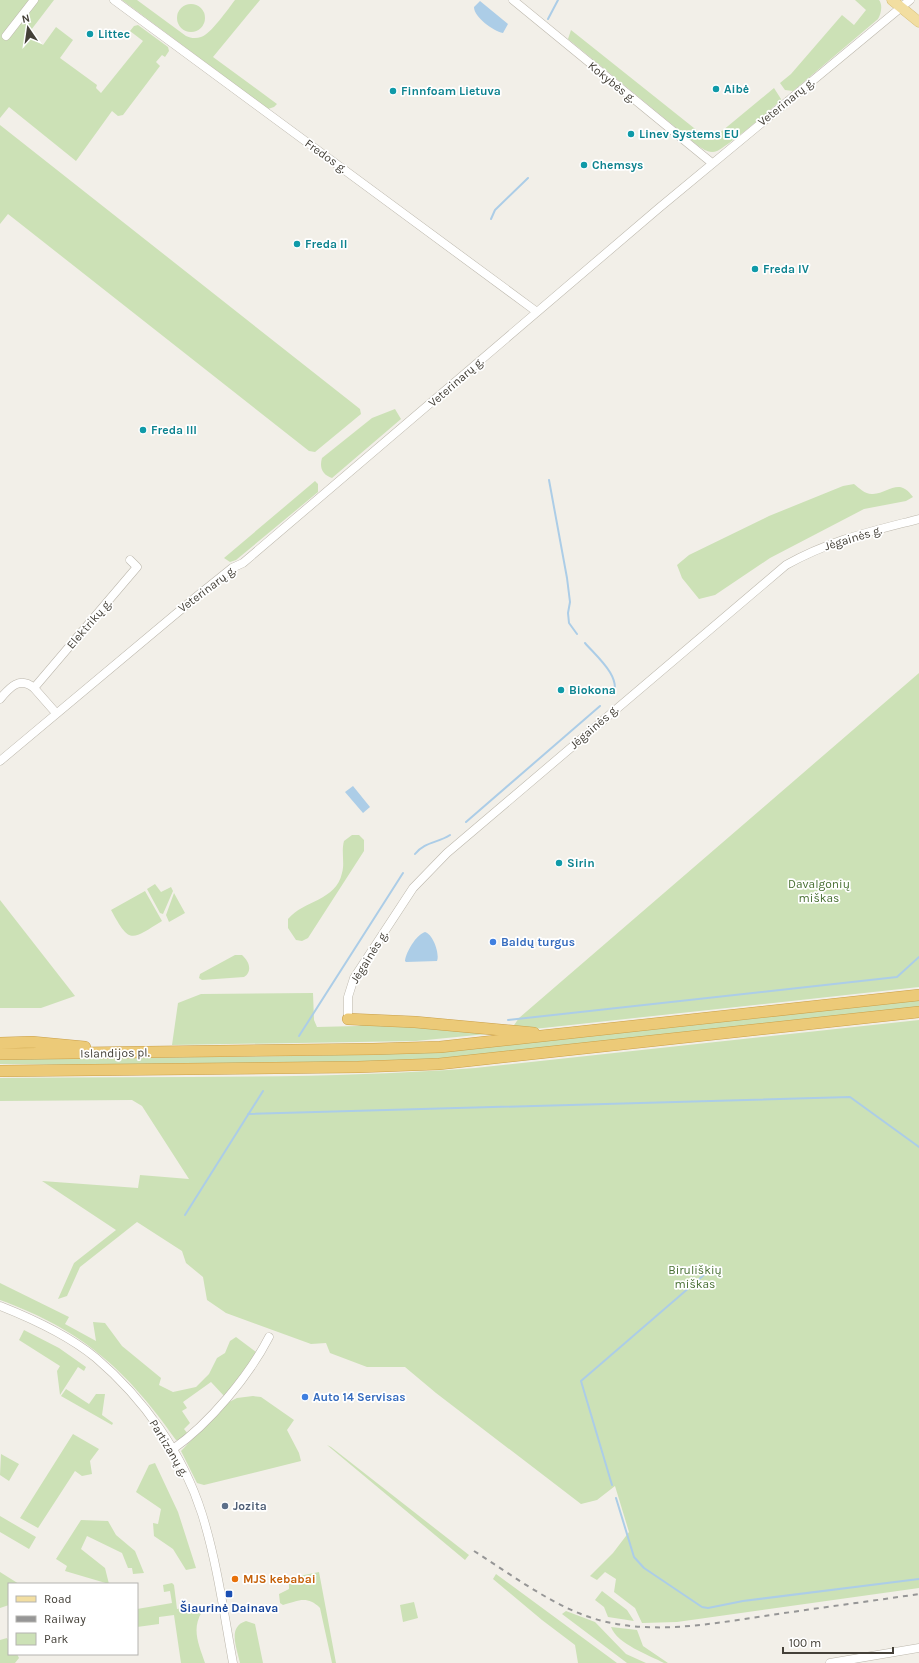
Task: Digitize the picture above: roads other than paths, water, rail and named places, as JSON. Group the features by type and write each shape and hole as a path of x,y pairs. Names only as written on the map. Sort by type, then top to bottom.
{"highway":[{"path":"348,1020 415,1022 558,1035 919,995"},
{"name":"Islandijos pl.","path":"0,1071 358,1067 440,1064 919,1012"},
{"name":"Islandijos pl.","path":"0,1054 229,1052 432,1047 558,1035"},
{"path":"0,1043 32,1042 154,1053"}],"main road":[{"path":"892,0 919,22"}],"street":[{"path":"6,36 34,0"},
{"name":"Fredos g.","path":"114,0 537,312"},
{"name":"Kokybės g.","path":"513,0 712,163"},
{"name":"Veterinarų g.","path":"0,760 196,597 232,568 243,563 712,163 910,0"},
{"name":"Jėgainės g.","path":"348,1020 348,997 354,978 413,888 448,853 786,565 828,544 852,536 919,519"},
{"name":"Elektrikų g.","path":"34,688 137,567 130,560"},
{"path":"0,699 12,686 20,682 28,683 56,713"},
{"name":"Partizanų g.","path":"0,1306 25,1316 54,1331 95,1358 139,1402 173,1449 188,1478 202,1515 209,1540 233,1663"},
{"path":"173,1449 194,1433 240,1383 261,1352 269,1337"},
{"path":"830,1663 919,1648"}],"water":[{"path":"480,1 508,24 503,33 489,27 477,15 474,7"},
{"path":"353,786 370,807 363,813 345,792"},
{"path":"425,932 431,936 433,940 438,954 437,961 406,962 406,957 412,944"}],"waterway":[{"path":"548,19 558,0"},
{"path":"491,219 495,210 528,178"},
{"path":"549,480 567,578 570,602 568,613 569,623 577,634"},
{"path":"585,643 601,660 611,674 615,688 613,695"},
{"path":"466,822 600,706"},
{"path":"415,854 423,847 450,835"},
{"path":"299,1036 403,873"},
{"path":"508,1020 897,977 919,957"},
{"path":"185,1215 263,1091"},
{"path":"248,1114 850,1097 919,1147"},
{"path":"612,1485 581,1381 705,1274"},
{"path":"616,1498 634,1557 644,1568 702,1607 708,1608 743,1601 919,1579"}],"railway":[{"path":"474,1551 526,1585 567,1608 605,1622 629,1626 679,1627 704,1625 919,1594"}],"place":[{"name":"Littec","path":"90,34"},
{"name":"Aibė","path":"716,89"},
{"name":"Finnfoam Lietuva","path":"393,91"},
{"name":"Linev Systems EU","path":"631,134"},
{"name":"Chemsys","path":"584,165"},
{"name":"Freda II","path":"297,244"},
{"name":"Freda IV","path":"755,269"},
{"name":"Freda III","path":"143,430"},
{"name":"Biokona","path":"561,690"},
{"name":"Sirin","path":"559,863"},
{"name":"Baldų turgus","path":"493,942"},
{"name":"Auto 14 Servisas","path":"305,1397"},
{"name":"Jozita","path":"225,1506"},
{"name":"MJS kebabai","path":"235,1579"},
{"name":"Šiaurinė Dainava","path":"229,1594"}],"park label":[{"name":"Davalgonių miškas","path":"819,891"},
{"name":"Biruliškių miškas","path":"695,1277"}]}
